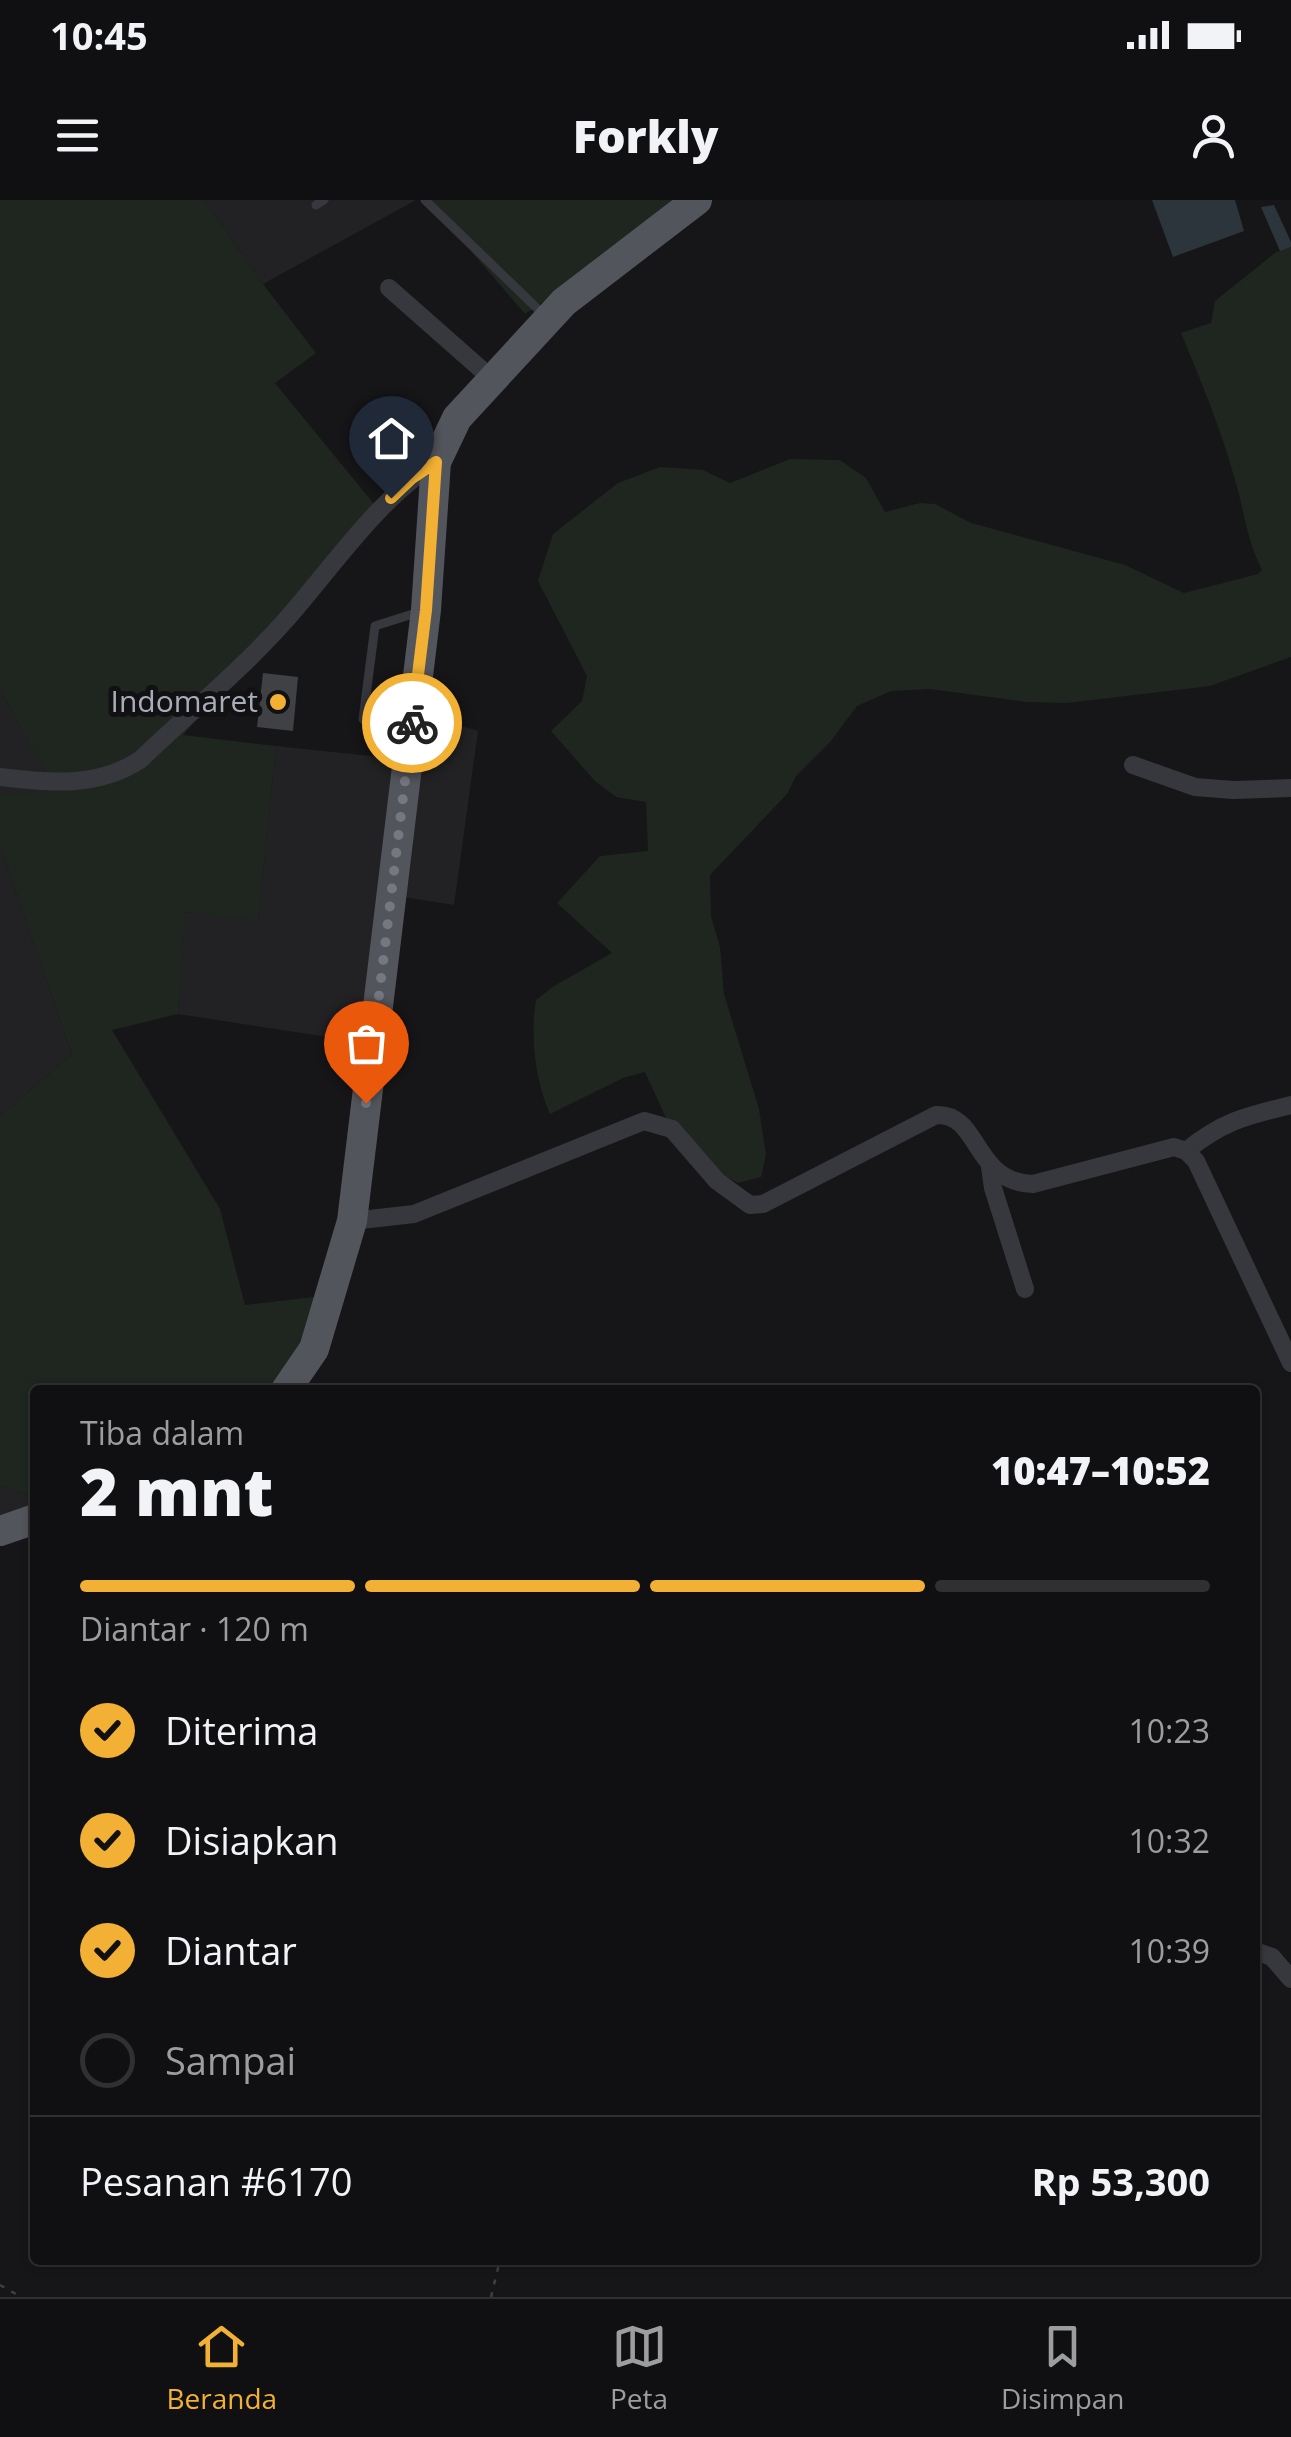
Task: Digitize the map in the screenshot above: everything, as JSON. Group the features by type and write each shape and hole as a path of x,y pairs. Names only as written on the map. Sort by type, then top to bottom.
{"main road":[{"path":"289,1385 314,1349 352,1222 426,610 436,462 457,418 548,319 591,280 697,200"},
{"path":"0,1531 30,1521"}],"street":[{"path":"389,288 491,378"},
{"path":"0,777 49,784 98,779 118,774 140,760 280,626 391,498 436,462"},
{"path":"1134,764 1195,787 1291,788"},
{"path":"1186,1151 1212,1129 1291,1105"},
{"path":"352,1222 414,1214 644,1122 672,1128 717,1181 750,1205 763,1204 936,1115 949,1114 959,1120 990,1167 1006,1180 1033,1184 1174,1147 1186,1151 1196,1161 1291,1364"},
{"path":"990,1167 1024,1289"},
{"path":"1260,1953 1272,1957 1291,1979"}],"lane":[{"path":"426,200 548,319"},
{"path":"412,723 367,723 362,719 374,626 426,610"}],"path":[{"path":"491,2297 499,2265"},
{"path":"0,2285 21,2297"}],"shaded area":[{"path":"0,200 204,200 316,353 275,383 378,509 183,735 276,746 258,920 185,912 178,1014 112,1030 220,1209 245,1305 331,1295 296,1385 30,1385 30,1495 0,1486 0,1116 72,1054 0,846 0,794 57,792 0,690"},
{"path":"204,200 416,200 263,284"},
{"path":"427,200 698,200 525,314"},
{"path":"1152,200 1235,200 1244,231 1173,257"},
{"path":"1274,205 1291,242 1291,247 1280,251 1261,207"},
{"path":"1291,247 1291,657 1210,686 1067,703 1027,702 930,689 891,691 857,706 830,742 796,776 787,794 710,875 711,916 720,947 724,994 759,1109 766,1155 761,1177 738,1183 724,1176 667,1120 645,1072 623,1078 550,1114 535,1058 536,1000 612,953 557,903 600,856 648,851 646,802 616,797 595,781 551,731 582,701 587,676 538,581 553,534 618,483 660,467 703,470 730,483 790,459 840,460 866,478 885,512 920,503 935,504 971,523 1125,565 1184,593 1258,574 1262,570 1229,461 1181,333 1211,323 1215,301 1276,252"},
{"path":"0,690 58,793 0,794"},
{"path":"415,712 478,731 454,905 385,894 361,1042 178,1014 184,912 258,919 276,746 409,760"},
{"path":"0,846 72,1054 0,1116"},
{"path":"0,1486 30,1495 30,1529 0,1539"}],"building":[{"name":"Indomaret","path":"263,673 298,677 293,731 257,727"}],"way so far":[{"path":"366,1103 412,723"}],"place":[{"name":"Indomaret","path":"278,702"}],"route":[{"path":"391,498 436,462 426,610 412,723"}]}
